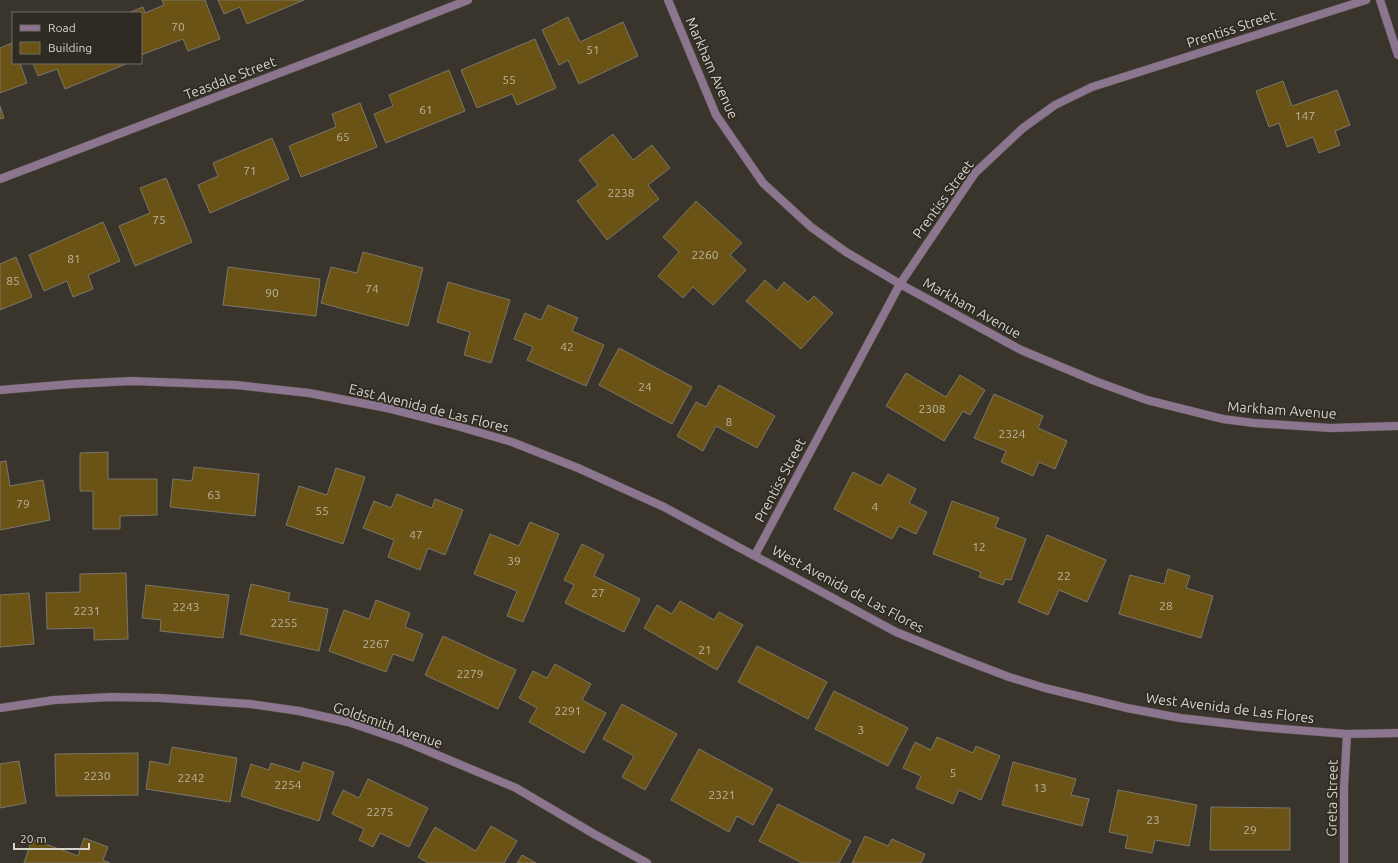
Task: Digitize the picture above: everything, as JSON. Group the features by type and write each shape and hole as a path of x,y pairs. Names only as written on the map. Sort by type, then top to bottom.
{"street":[{"name":"Teasdale Street","path":"0,179 468,0"},
{"name":"Markham Avenue","path":"668,0 716,115 763,183 811,227 846,252 900,284 1021,350 1095,381 1147,400 1223,419 1254,424 1330,428 1398,426"},
{"name":"Prentiss Street","path":"755,555 900,284 975,173 1023,128 1055,105 1092,87 1366,0"},
{"path":"1380,0 1398,55"},
{"name":"East Avenida de Las Flores","path":"0,390 132,381 229,385 309,393 387,408 512,442 571,465 664,507 755,555"},
{"name":"West Avenida de Las Flores","path":"755,555 787,574 896,632 962,659 1024,681 1127,708 1180,718 1258,727 1347,734 1398,733"},
{"name":"Goldsmith Avenue","path":"0,708 54,700 110,697 161,698 251,704 299,711 334,719 404,741 516,788 646,863"},
{"name":"Greta Street","path":"1344,863 1344,787 1347,734"}],"building":[{"path":"162,0 205,0 220,39 188,51 183,39 142,55 142,12 130,12 143,7 145,13 164,5"},
{"path":"218,0 304,0 247,24 240,7 224,14"},
{"path":"568,17 580,42 623,22 638,56 579,84 568,60 559,65 542,30"},
{"path":"535,39 556,88 517,105 512,94 477,108 461,70"},
{"path":"12,43 12,64 20,64 27,83 0,93 0,48"},
{"path":"33,64 126,64 65,89 57,69 38,76"},
{"path":"449,70 465,111 386,143 374,114 393,106 389,95"},
{"path":"1283,81 1292,106 1337,90 1350,125 1335,131 1340,145 1319,153 1313,137 1287,147 1279,123 1269,127 1256,91"},
{"path":"360,103 377,147 301,177 289,146 336,127 332,114"},
{"path":"0,106 4,118 0,119"},
{"path":"613,134 633,160 652,145 670,168 648,185 659,199 607,240 577,201 598,185 579,160"},
{"path":"272,138 289,179 210,213 198,185 218,176 213,163"},
{"path":"166,178 192,242 135,266 119,226 150,213 140,188"},
{"path":"696,201 742,243 730,255 746,270 713,305 693,287 683,298 658,276 679,252 663,237"},
{"path":"103,222 120,261 88,275 93,289 73,297 67,281 44,291 29,255"},
{"path":"363,252 423,268 408,326 321,303 331,267 357,273"},
{"path":"16,257 32,297 0,310 0,264"},
{"path":"228,267 320,279 316,316 223,305"},
{"path":"765,280 777,291 784,282 808,302 814,296 833,313 801,349 746,301"},
{"path":"448,282 510,300 491,363 464,355 470,332 437,322"},
{"path":"548,305 578,318 572,331 604,345 586,386 527,360 533,347 514,339 525,313 541,320"},
{"path":"619,348 692,387 672,424 599,385"},
{"path":"906,373 946,397 960,375 985,390 970,415 963,411 944,441 886,406"},
{"path":"719,385 775,416 757,448 716,426 703,451 677,436 696,402 706,407"},
{"path":"994,394 1043,416 1038,428 1067,441 1055,469 1039,462 1033,476 1001,462 1006,451 974,438"},
{"path":"108,452 108,479 157,479 157,515 120,516 120,529 93,529 93,491 80,491 80,453"},
{"path":"6,461 10,486 43,480 50,520 0,530 0,462"},
{"path":"194,467 259,474 255,516 170,507 173,479 192,481"},
{"path":"336,468 365,477 343,544 286,525 299,486 327,495"},
{"path":"853,472 881,486 888,474 916,489 909,503 927,512 916,534 899,526 892,539 834,509"},
{"path":"397,494 432,508 435,499 463,510 445,555 428,548 420,570 388,557 394,540 363,528 374,501 391,508"},
{"path":"952,501 999,518 995,527 1026,539 1011,580 1005,579 1003,585 979,577 981,572 933,554"},
{"path":"530,522 559,534 523,622 507,616 517,591 474,574 490,534 519,546"},
{"path":"1047,535 1106,560 1087,602 1059,590 1048,615 1018,602"},
{"path":"582,544 604,555 594,576 640,599 624,632 565,603 574,585 564,580"},
{"path":"1168,569 1190,576 1186,588 1213,596 1201,638 1119,614 1130,575 1164,584"},
{"path":"126,573 128,639 94,640 94,628 47,629 46,593 80,592 80,574"},
{"path":"251,584 290,593 288,601 328,609 319,651 240,634"},
{"path":"146,585 229,595 223,638 160,631 161,620 142,618"},
{"path":"29,593 34,644 0,647 0,595"},
{"path":"376,600 410,613 405,627 423,634 413,661 393,654 386,672 329,651 344,610 369,619"},
{"path":"680,601 714,620 719,612 743,625 717,670 644,628 657,605 672,614"},
{"path":"443,636 516,670 498,709 425,675"},
{"path":"757,646 827,682 808,719 738,682"},
{"path":"555,664 591,684 582,700 606,713 584,753 529,722 537,708 519,698 533,671 547,678"},
{"path":"834,691 908,728 888,766 815,729"},
{"path":"622,704 677,734 645,790 622,777 634,756 603,739"},
{"path":"937,737 973,753 976,746 1000,756 981,800 959,790 953,804 916,788 921,776 903,768 915,742 931,750"},
{"path":"172,747 237,758 230,802 146,789 150,761 169,765"},
{"path":"699,749 773,789 753,825 737,816 729,832 671,800"},
{"path":"138,753 138,795 56,796 55,754"},
{"path":"19,761 26,803 0,808 0,764"},
{"path":"303,762 334,772 319,821 241,796 251,764 269,770 271,763 300,772"},
{"path":"1013,762 1076,779 1071,795 1089,799 1082,826 1002,805"},
{"path":"368,779 428,808 409,847 380,833 373,847 359,840 364,829 332,814 343,790 359,798"},
{"path":"1118,790 1197,805 1189,846 1155,840 1152,853 1125,848 1128,836 1109,832"},
{"path":"778,804 851,841 839,863 802,863 759,841"},
{"path":"1211,807 1290,808 1290,850 1210,850"},
{"path":"491,826 517,841 504,863 428,863 418,857 435,827 476,851"},
{"path":"865,836 888,846 892,839 925,854 921,863 852,863"},
{"path":"84,838 108,847 103,860 110,863 24,863 32,839 78,856"},
{"path":"522,855 536,863 517,863"}]}
